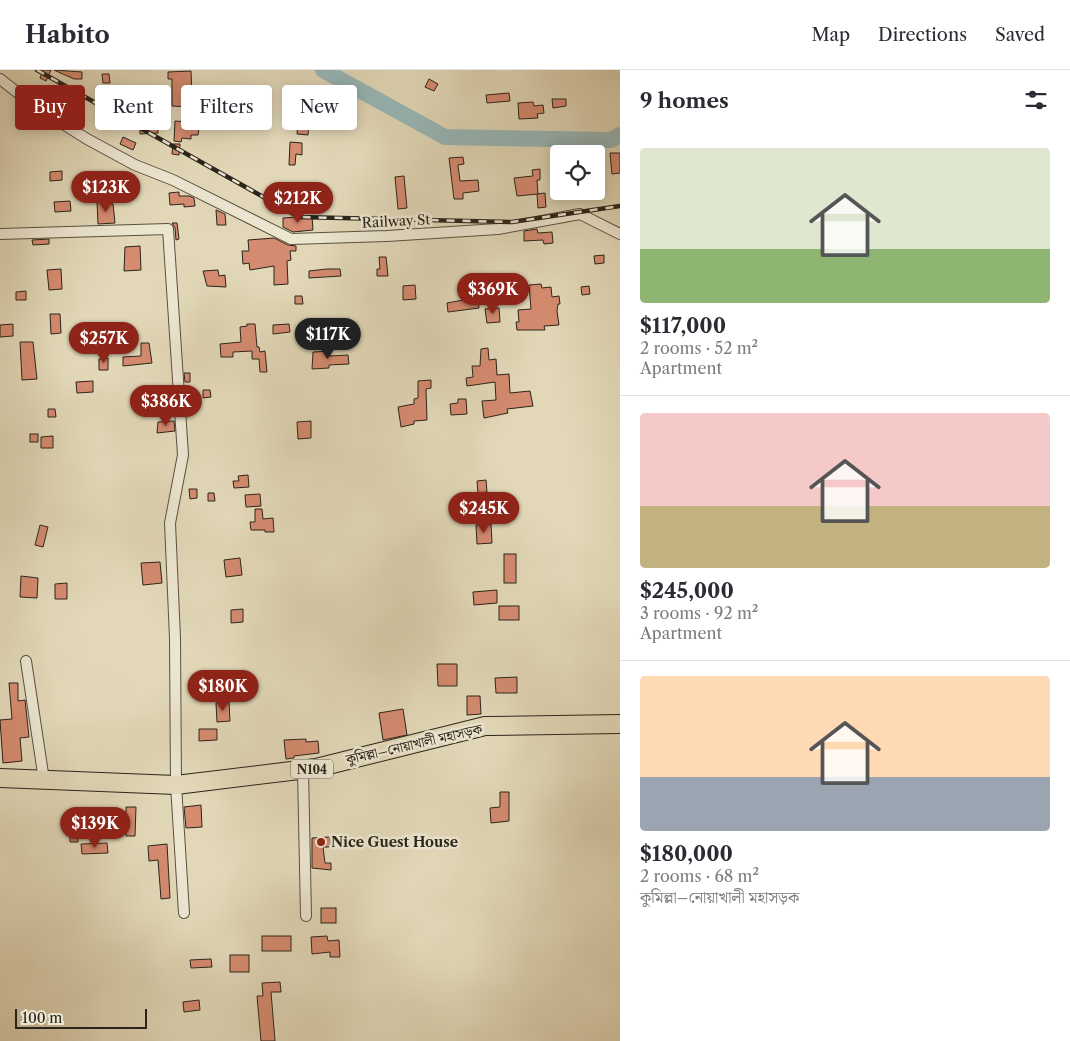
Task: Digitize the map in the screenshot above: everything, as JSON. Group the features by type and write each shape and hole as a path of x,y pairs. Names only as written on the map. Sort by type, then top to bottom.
{"highway":[{"name":"কুমিল্লা–নোয়াখালী মহাসড়ক","path":"0,778 176,786 303,770 485,726 620,724"}],"street":[{"name":"Railway St","path":"0,79 36,107 87,139 135,165 173,180 291,238 387,236 498,229 580,214 620,234"},
{"path":"0,234 168,229 183,455 170,523 175,638 176,786 184,913"},
{"path":"26,661 44,780"},
{"path":"303,770 306,916"}],"building":[{"path":"43,70 51,70 46,81 40,78"},
{"path":"54,70 82,72 82,79 74,79"},
{"path":"191,71 192,85 181,85 181,106 172,106 172,79 168,79 168,72"},
{"path":"102,74 109,74 110,83 103,83"},
{"path":"429,79 438,84 434,91 425,87"},
{"path":"509,93 510,101 487,103 486,95"},
{"path":"552,99 566,99 566,106 553,108"},
{"path":"533,102 534,106 543,105 544,113 537,114 538,118 519,119 518,103"},
{"path":"175,121 181,121 181,130 199,130 198,135 191,135 191,139 182,138 181,142 174,141"},
{"path":"140,130 158,130 158,133 140,134"},
{"path":"297,130 308,130 308,135 297,134"},
{"path":"123,137 136,143 133,150 120,144"},
{"path":"290,142 302,143 302,155 296,154 295,165 289,165"},
{"path":"173,144 180,144 179,155 172,154"},
{"path":"610,153 620,153 620,173 612,174"},
{"path":"463,157 464,164 458,165 460,181 478,180 479,191 463,193 463,199 454,199 449,158"},
{"path":"540,169 540,180 537,180 538,194 517,196 514,178 533,176 532,170"},
{"path":"62,171 62,180 50,181 50,172"},
{"path":"404,176 407,208 398,209 395,177"},
{"path":"179,192 179,196 194,198 195,206 184,207 184,204 170,205 169,193"},
{"path":"545,193 546,207 538,208 537,194"},
{"path":"70,201 71,211 55,212 54,202"},
{"path":"97,202 113,204 115,223 98,224"},
{"path":"216,210 225,214 226,225 217,225"},
{"path":"312,216 313,230 293,232 283,227 283,218"},
{"path":"172,223 177,223 179,239 176,240 175,228"},
{"path":"537,229 538,233 552,232 553,243 544,244 543,240 524,241 524,231"},
{"path":"274,238 288,245 296,246 296,251 290,251 291,260 287,261 288,284 274,285 274,266 250,270 249,263 243,264 242,251 249,251 248,240"},
{"path":"49,239 49,244 33,245 32,240"},
{"path":"140,246 141,270 124,271 125,247"},
{"path":"604,255 604,263 595,264 594,256"},
{"path":"379,257 386,257 388,276 377,276 377,269 380,269"},
{"path":"61,269 62,289 49,290 47,270"},
{"path":"340,269 341,276 309,278 309,271"},
{"path":"218,270 219,276 225,275 226,287 207,286 203,271"},
{"path":"541,284 542,288 551,287 552,297 559,296 560,304 558,304 557,311 559,325 544,326 545,330 517,330 516,322 519,322 518,310 531,309 529,285"},
{"path":"415,285 416,299 403,300 403,286"},
{"path":"589,286 590,294 582,295 581,287"},
{"path":"477,290 479,308 448,312 447,303 469,299 468,291"},
{"path":"26,291 26,300 16,300 16,292"},
{"path":"295,296 302,296 303,304 295,304"},
{"path":"499,308 500,322 487,323 485,309"},
{"path":"50,314 60,314 61,333 51,334"},
{"path":"13,324 13,336 0,337 0,325"},
{"path":"247,324 255,324 257,347 259,347 260,352 265,351 267,372 260,372 259,359 252,359 252,351 233,352 233,357 221,357 220,344 241,342 240,327 247,326"},
{"path":"289,324 290,332 273,334 273,325"},
{"path":"20,342 33,342 37,379 22,380"},
{"path":"141,343 149,343 152,363 123,366 123,357 141,356"},
{"path":"118,345 119,353 110,353 110,346"},
{"path":"488,348 489,360 496,359 497,375 509,374 510,393 530,391 533,406 507,409 508,413 484,418 482,401 496,400 495,382 467,386 466,378 473,377 472,366 480,366 481,349"},
{"path":"330,351 330,356 348,355 349,364 329,365 329,368 312,369 313,352"},
{"path":"108,358 108,370 99,370 99,359"},
{"path":"184,373 190,373 190,382 185,382"},
{"path":"431,380 431,388 426,389 427,420 414,421 414,424 401,427 398,407 414,404 414,399 418,398 418,381"},
{"path":"93,381 93,392 77,393 76,382"},
{"path":"203,390 210,390 211,397 203,398"},
{"path":"458,399 466,399 467,414 451,415 450,404 458,403"},
{"path":"48,409 55,409 56,417 48,417"},
{"path":"174,421 175,431 157,433 158,422"},
{"path":"311,421 311,438 298,439 297,422"},
{"path":"30,434 38,434 38,442 30,442"},
{"path":"53,436 53,448 41,448 41,437"},
{"path":"248,475 249,487 234,488 233,481 239,481 238,476"},
{"path":"486,480 487,492 478,493 477,481"},
{"path":"189,489 197,489 197,498 190,499"},
{"path":"208,493 214,493 215,501 208,501"},
{"path":"260,494 261,506 246,507 245,495"},
{"path":"255,509 262,509 263,519 273,518 274,532 251,530 250,522 255,522"},
{"path":"491,524 492,543 477,544 476,525"},
{"path":"40,525 48,527 43,547 35,545"},
{"path":"504,554 516,554 516,583 504,583"},
{"path":"240,558 242,575 226,577 224,560"},
{"path":"160,562 162,583 143,585 141,563"},
{"path":"21,576 38,578 37,598 20,597"},
{"path":"67,583 67,599 55,599 55,584"},
{"path":"497,590 497,603 474,605 473,592"},
{"path":"499,606 519,606 519,620 499,620"},
{"path":"243,609 243,622 231,623 231,610"},
{"path":"437,664 457,664 457,686 438,686"},
{"path":"517,677 517,693 496,693 495,678"},
{"path":"9,683 18,683 18,701 25,700 29,737 20,738 22,761 3,763 0,720 12,719"},
{"path":"467,696 480,696 481,714 467,715"},
{"path":"229,702 230,721 217,722 216,703"},
{"path":"403,709 407,735 383,740 379,713"},
{"path":"199,729 217,729 217,740 199,741"},
{"path":"306,739 306,742 318,741 319,753 294,756 294,758 286,759 284,740"},
{"path":"500,792 509,792 509,821 491,823 490,808 500,807"},
{"path":"201,805 202,827 186,828 184,807"},
{"path":"126,807 136,807 135,836 126,836"},
{"path":"70,810 77,810 78,842 70,842"},
{"path":"330,837 331,847 323,847 325,863 331,863 331,870 312,868 312,838"},
{"path":"107,843 108,853 82,854 81,844"},
{"path":"167,844 170,898 161,899 158,860 149,861 148,846"},
{"path":"321,908 336,908 336,923 321,923"},
{"path":"262,936 291,936 291,951 262,951"},
{"path":"327,936 328,941 339,940 340,957 330,957 330,952 312,954 311,937"},
{"path":"230,955 249,955 249,972 230,972"},
{"path":"211,959 212,967 191,968 190,960"},
{"path":"280,982 281,992 271,992 275,1041 261,1041 257,996 263,996 262,983"},
{"path":"199,1000 200,1010 184,1012 183,1002"}],"waterway":[{"path":"323,70 445,137 611,140 620,135"}],"railway":[{"path":"37,70 299,217 512,222 620,206"}],"place":[{"name":"Nice Guest House","path":"321,842"}]}
